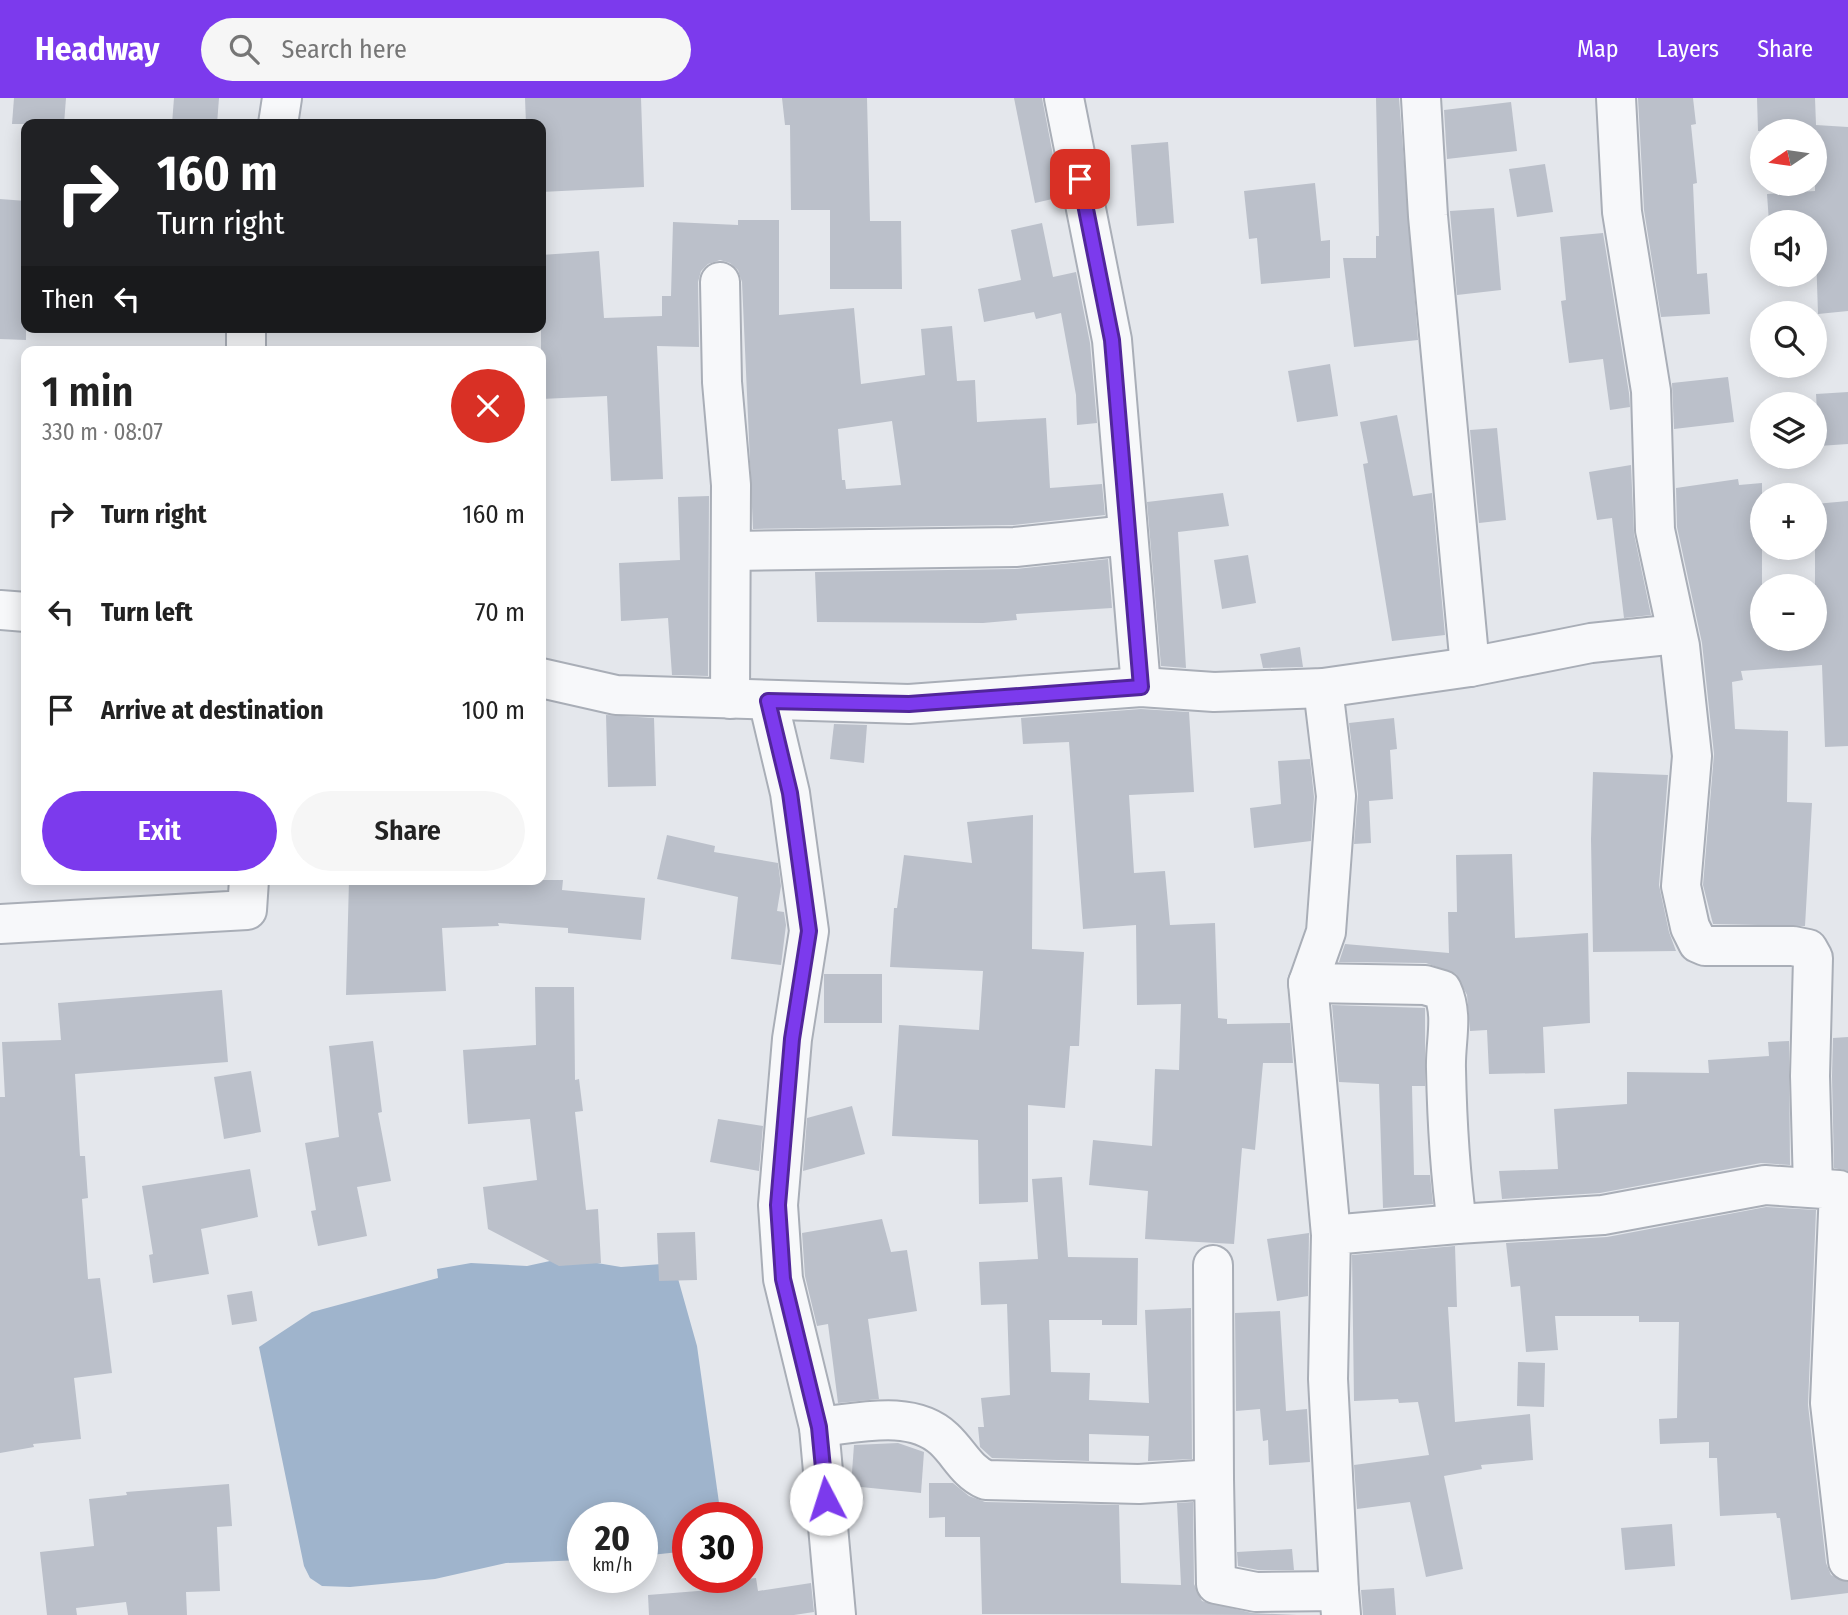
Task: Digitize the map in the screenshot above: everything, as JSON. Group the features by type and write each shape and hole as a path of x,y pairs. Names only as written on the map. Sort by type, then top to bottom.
{"street":[{"path":"279,119 282,98"},
{"path":"1064,98 1112,340 1141,687"},
{"path":"1422,98 1428,216 1470,667"},
{"path":"1616,98 1622,212 1651,391 1655,530 1677,635 1692,756 1681,886 1690,928 1698,943 1705,946 1793,946 1808,949 1814,958 1810,1076 1833,1189 1830,1403 1848,1560"},
{"path":"720,282 732,551 730,699"},
{"path":"732,551 1015,547 1128,535"},
{"path":"0,610 21,612"},
{"path":"546,679 615,695 909,704 1141,687 1214,692 1323,688 1470,667 1591,643 1677,635"},
{"path":"1213,1265 1216,1584 1340,1603 1328,1379 1331,1235 1308,983 1326,932 1336,796 1323,688"},
{"path":"768,701 790,793 809,931 792,1039 778,1205 783,1279 819,1427 836,1615"},
{"path":"0,923 247,910 249,885"},
{"path":"1308,983 1425,985 1442,990 1450,1006 1445,1064 1448,1144 1457,1224"},
{"path":"1331,1235 1603,1215 1765,1185 1833,1189"},
{"path":"819,1427 891,1420 927,1427 944,1439 972,1473 986,1479 1139,1484 1214,1479"}],"water":[{"path":"550,1261 585,1261 621,1267 662,1264 677,1275 697,1346 719,1502 672,1502 672,1553 658,1554 658,1502 567,1502 567,1561 506,1563 435,1579 350,1587 322,1586 310,1578 304,1566 259,1347 312,1312 438,1278 437,1269 471,1263 527,1266"}],"building":[{"path":"14,98 66,98 64,119 21,119 21,124 12,124"},
{"path":"174,98 219,98 217,119 172,119"},
{"path":"525,98 641,98 644,187 546,192 546,119 526,119"},
{"path":"782,98 867,98 870,221 901,221 902,289 830,289 830,210 791,210 790,125 785,125"},
{"path":"1014,98 1042,98 1061,197 1035,203"},
{"path":"1376,98 1399,98 1418,340 1354,347 1343,258 1376,258 1376,236 1379,236"},
{"path":"1638,98 1693,98 1696,124 1691,125 1697,183 1693,184 1697,274 1707,273 1710,314 1661,317 1644,210"},
{"path":"1757,98 1815,98 1816,119 1758,119"},
{"path":"1511,102 1517,151 1447,159 1444,110"},
{"path":"1827,126 1848,127 1848,311 1827,313 1827,301 1818,301 1817,287 1827,287 1827,210 1768,210 1767,196 1827,196"},
{"path":"1168,142 1174,223 1137,226 1131,145"},
{"path":"1545,164 1553,212 1517,217 1509,169"},
{"path":"1315,183 1321,241 1330,240 1330,278 1261,284 1257,238 1249,239 1244,191"},
{"path":"0,199 21,201 21,333 26,333 26,340 0,339"},
{"path":"1494,208 1501,290 1457,295 1450,211"},
{"path":"738,220 779,220 779,315 854,308 861,384 925,375 921,329 952,326 957,381 975,380 977,422 1046,418 1050,488 1102,484 1105,515 1014,525 753,529 742,282 738,270 730,263 720,260 708,264 701,271 698,282 699,347 657,346 663,479 611,481 607,396 546,399 546,346 541,346 541,333 546,333 546,255 599,251 604,318 662,316 662,296 671,296 673,222 738,225","holes":["892,421 901,485 846,489 845,480 842,480 838,429"]},
{"path":"1042,223 1053,277 1076,272 1090,343 1097,423 1077,425 1076,395 1061,313 1036,319 1034,312 984,322 978,289 1021,280 1011,230"},
{"path":"1603,233 1630,407 1610,410 1603,359 1569,363 1561,301 1566,300 1560,237"},
{"path":"1330,364 1338,416 1297,422 1288,371"},
{"path":"1728,377 1734,422 1674,429 1672,383"},
{"path":"1848,392 1848,444 1827,445 1827,393"},
{"path":"1397,415 1413,496 1432,493 1445,635 1392,641 1363,464 1368,463 1360,422"},
{"path":"1497,428 1506,520 1479,523 1470,430"},
{"path":"1631,465 1634,534 1651,615 1624,618 1612,518 1597,520 1589,472"},
{"path":"1738,479 1739,485 1750,484 1750,560 1762,560 1762,574 1750,574 1750,651 1827,651 1827,574 1815,574 1815,560 1827,560 1827,503 1848,501 1848,746 1825,747 1822,665 1741,671 1743,680 1732,682 1735,729 1788,731 1787,802 1812,803 1805,926 1713,924 1703,885 1714,754 1702,643 1677,527 1676,488"},
{"path":"1223,493 1229,526 1178,532 1186,668 1161,666 1147,502"},
{"path":"709,496 708,676 672,675 668,618 621,621 619,563 680,560 678,497"},
{"path":"1248,555 1256,603 1222,609 1214,560"},
{"path":"1108,559 1112,608 1016,614 1017,620 983,623 817,622 815,572 1015,569"},
{"path":"1300,647 1303,667 1263,668 1260,654"},
{"path":"1141,709 1189,712 1194,792 1129,795 1134,873 1165,871 1170,925 1215,923 1218,1018 1227,1019 1227,1024 1290,1023 1293,1063 1263,1063 1255,1150 1242,1148 1234,1244 1145,1239 1148,1191 1089,1185 1093,1140 1152,1146 1155,1069 1179,1070 1181,1004 1137,1005 1136,925 1083,929 1069,742 1023,744 1021,718"},
{"path":"606,715 654,718 656,786 608,787"},
{"path":"1394,718 1397,749 1390,750 1393,799 1369,801 1371,843 1354,844 1358,794 1349,723"},
{"path":"834,724 867,725 864,763 830,759"},
{"path":"1310,759 1314,797 1311,841 1254,848 1250,808 1281,804 1278,761"},
{"path":"1593,772 1668,775 1659,885 1676,951 1593,952"},
{"path":"1033,815 1032,949 1084,952 1079,1046 1070,1046 1065,1108 1028,1105 1028,1202 979,1204 978,1140 892,1136 899,1025 979,1030 983,971 890,967 894,908 897,908 904,855 972,863 967,822"},
{"path":"667,835 715,846 714,852 778,863 781,886 777,911 784,912 786,925 781,965 731,959 738,897 657,879"},
{"path":"1512,854 1515,938 1588,933 1590,1023 1543,1027 1545,1073 1489,1074 1487,1030 1470,1031 1467,995 1456,974 1426,963 1339,962 1345,944 1449,953 1448,912 1457,912 1456,855"},
{"path":"546,880 563,880 562,890 645,898 641,940 568,933 568,928 498,923 499,926 442,928 446,991 346,995 349,885 546,885"},
{"path":"824,974 882,974 882,1023 824,1023"},
{"path":"535,987 574,987 575,1080 579,1079 583,1111 575,1112 586,1210 598,1209 601,1263 559,1266 488,1229 483,1187 537,1180 530,1119 468,1124 463,1050 536,1045"},
{"path":"222,990 228,1062 75,1074 80,1156 85,1156 88,1198 82,1199 88,1279 100,1278 112,1373 74,1378 81,1439 33,1444 34,1447 0,1453 0,1097 5,1097 2,1042 61,1040 58,1003"},
{"path":"1332,1005 1425,1008 1425,1086 1412,1086 1414,1175 1430,1175 1433,1204 1383,1208 1379,1084 1339,1082"},
{"path":"1848,1037 1848,1171 1834,1168 1832,1076 1833,1038"},
{"path":"373,1041 382,1112 378,1113 391,1181 357,1187 367,1236 318,1246 311,1211 316,1210 305,1143 339,1137 329,1046"},
{"path":"1789,1041 1790,1165 1761,1163 1600,1193 1502,1199 1499,1171 1558,1169 1554,1109 1627,1104 1627,1072 1709,1073 1708,1060 1769,1056 1768,1042"},
{"path":"251,1071 261,1132 224,1139 214,1077"},
{"path":"852,1106 865,1154 803,1171 807,1118"},
{"path":"718,1119 763,1126 759,1171 710,1162"},
{"path":"250,1169 258,1217 201,1229 209,1274 153,1283 149,1255 153,1254 142,1186"},
{"path":"1062,1177 1068,1257 1138,1258 1137,1325 1102,1325 1102,1320 1049,1320 1051,1372 1090,1373 1089,1400 1149,1403 1145,1310 1191,1308 1192,1459 1148,1461 1149,1436 1089,1434 1089,1461 992,1458 980,1447 978,1427 984,1427 981,1398 1010,1395 1007,1304 981,1305 979,1262 1038,1259 1032,1179"},
{"path":"1766,1207 1816,1210 1808,1405 1826,1563 1831,1575 1848,1582 1848,1593 1791,1600 1780,1518 1777,1518 1776,1513 1720,1516 1717,1458 1709,1458 1709,1442 1660,1444 1659,1419 1677,1418 1679,1322 1639,1322 1639,1316 1555,1316 1558,1350 1526,1352 1520,1286 1511,1287 1506,1243 1607,1237"},
{"path":"882,1219 891,1252 907,1250 917,1311 868,1319 879,1399 838,1403 828,1324 817,1326 805,1276 802,1233"},
{"path":"695,1232 697,1280 659,1281 657,1233"},
{"path":"1309,1233 1308,1296 1277,1301 1267,1239"},
{"path":"1455,1246 1457,1307 1448,1307 1455,1422 1530,1414 1533,1460 1481,1465 1482,1469 1444,1476 1463,1569 1426,1577 1410,1502 1357,1509 1354,1465 1429,1455 1418,1402 1399,1403 1398,1399 1354,1401 1352,1255"},
{"path":"252,1291 257,1321 232,1325 227,1295"},
{"path":"1280,1311 1286,1411 1307,1409 1310,1462 1269,1465 1268,1440 1263,1441 1260,1409 1236,1411 1235,1313"},
{"path":"1518,1362 1545,1363 1544,1407 1517,1406"},
{"path":"898,1443 924,1452 921,1493 851,1486 854,1445"},
{"path":"929,1483 953,1483 969,1496 985,1502 1119,1505 1121,1583 1181,1585 1177,1503 1193,1502 1194,1584 1202,1601 1252,1613 1297,1615 982,1614 980,1537 945,1537 945,1517 929,1518"},
{"path":"229,1484 232,1526 217,1527 220,1591 186,1592 187,1615 128,1615 126,1602 76,1608 77,1615 47,1615 40,1552 94,1546 89,1499 127,1495 126,1492"},
{"path":"1672,1524 1675,1566 1625,1570 1621,1528"},
{"path":"1292,1549 1294,1570 1258,1570 1238,1566 1237,1552"},
{"path":"811,1583 814,1612 794,1615 649,1615 648,1595 763,1593 763,1590"},
{"path":"1394,1588 1396,1615 1363,1615 1361,1590"}],"route":[{"path":"826,1499 819,1427 783,1279 778,1205 792,1039 809,931 790,793 768,701 909,704 1141,687 1112,340 1080,179"}]}
